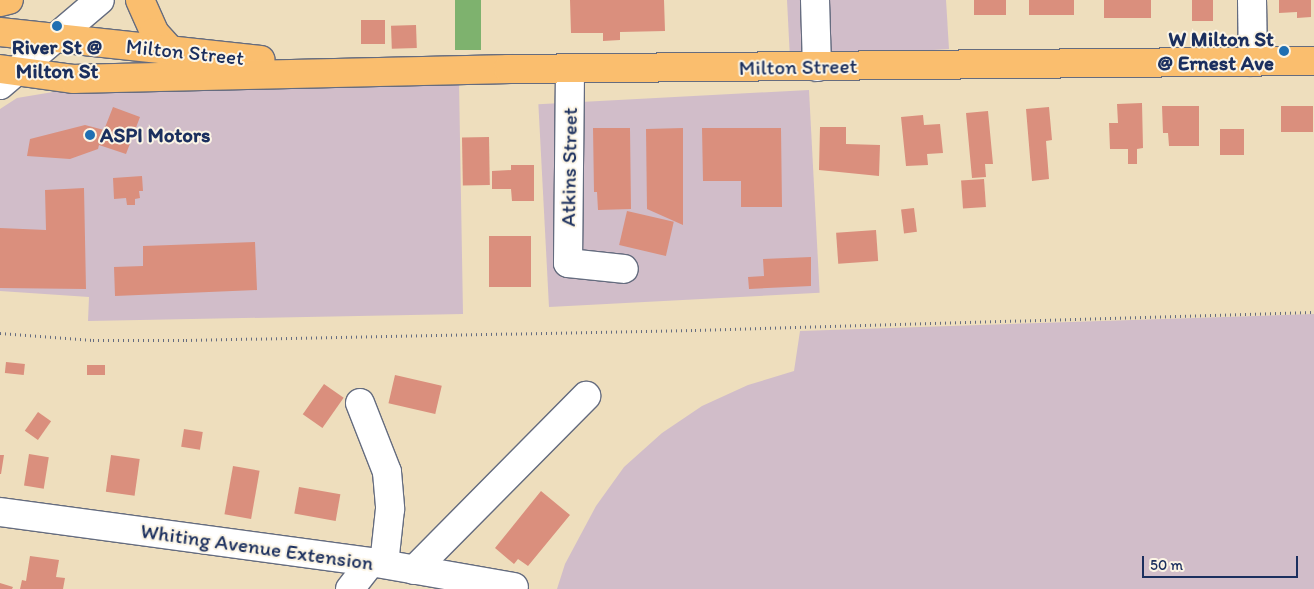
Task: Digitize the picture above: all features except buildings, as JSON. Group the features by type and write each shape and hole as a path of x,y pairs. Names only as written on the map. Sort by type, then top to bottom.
{"main road":[{"path":"0,2 9,0"},
{"path":"140,0 154,32 170,50"},
{"name":"Milton Street","path":"0,32 369,72"},
{"name":"Milton Street","path":"5,75 74,78 369,72 1314,61"}],"street":[{"path":"5,75 54,39 100,0"},
{"path":"815,0 817,67"},
{"path":"1252,0 1254,62"},
{"name":"Atkins Street","path":"570,71 568,263 624,269"},
{"path":"414,570 586,396"},
{"path":"350,589 378,563 390,509 388,472 360,403"},
{"name":"Whiting Avenue Extension","path":"0,512 378,563 514,587"}],"path":[{"path":"0,333 93,340 186,340 695,330 1314,312"}],"shaded area":[{"path":"787,0 946,0 949,49 790,59"},
{"path":"459,81 463,314 88,321 89,297 0,291 0,109 17,98 83,87"},
{"path":"809,90 820,293 549,307 538,104"},
{"path":"1314,314 1314,589 557,589 565,564 596,506 624,467 662,433 702,406 748,385 794,371 800,331"}],"green space":[{"path":"455,0 481,0 481,50 455,50"}],"place":[{"name":"River St @ Milton St","path":"57,26"},
{"name":"W Milton St @ Ernest Ave","path":"1284,51"},
{"name":"ASPI Motors","path":"90,135"}]}
